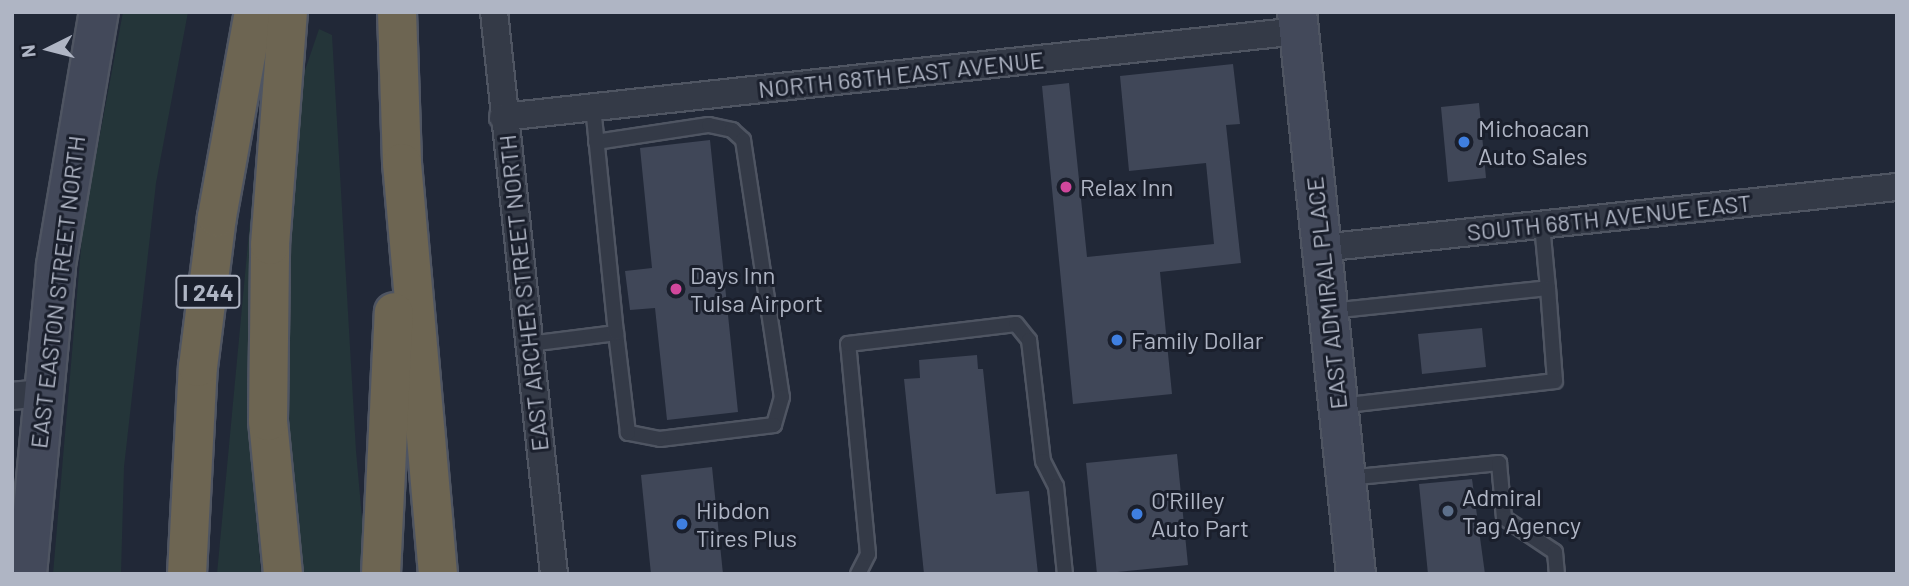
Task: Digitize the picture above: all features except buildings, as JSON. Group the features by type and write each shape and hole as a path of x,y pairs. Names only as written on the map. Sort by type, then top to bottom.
{"highway":[{"name":"I 244","path":"187,574 198,367 217,217 254,12"},
{"path":"282,574 268,421 270,245 288,12"},
{"path":"397,12 402,163 438,574"},
{"path":"380,574 402,163"}],"street":[{"name":"EAST EASTON STREET NORTH","path":"27,574 27,395 99,12"},
{"name":"EAST ARCHER STREET NORTH","path":"494,12 503,117 554,574"},
{"name":"NORTH 68TH EAST AVENUE","path":"503,117 1298,22"},
{"name":"EAST ADMIRAL PLACE","path":"1298,22 1356,574"},
{"name":"SOUTH 68TH AVENUE EAST","path":"1321,248 1897,187"}],"lane":[{"path":"593,107 596,142 616,333 628,433 660,439 774,425 782,397 743,140 732,130 709,125 596,142"},
{"path":"1338,406 1555,381 1542,225"},
{"path":"1328,312 1548,288"},
{"path":"859,574 868,554 848,344 1016,324 1030,340 1044,461 1056,486 1065,574"},
{"path":"529,344 616,333"},
{"path":"1346,478 1499,463 1504,518 1555,552 1557,574"}],"shaded area":[{"path":"123,12 188,12 156,183 124,467 121,574 53,574 83,225"},
{"path":"319,29 332,35 356,451 367,574 294,574 283,423 283,291 298,91"},
{"path":"255,168 262,170 255,501 261,574 217,574"}],"place":[{"name":"Michoacan Auto Sales","path":"1464,142"},
{"name":"Relax Inn","path":"1066,187"},
{"name":"Days Inn Tulsa Airport","path":"676,289"},
{"name":"Family Dollar","path":"1117,340"},
{"name":"Admiral Tag Agency","path":"1448,511"},
{"name":"O'Rilley Auto Part","path":"1137,514"},
{"name":"Hibdon Tires Plus","path":"682,524"}]}
